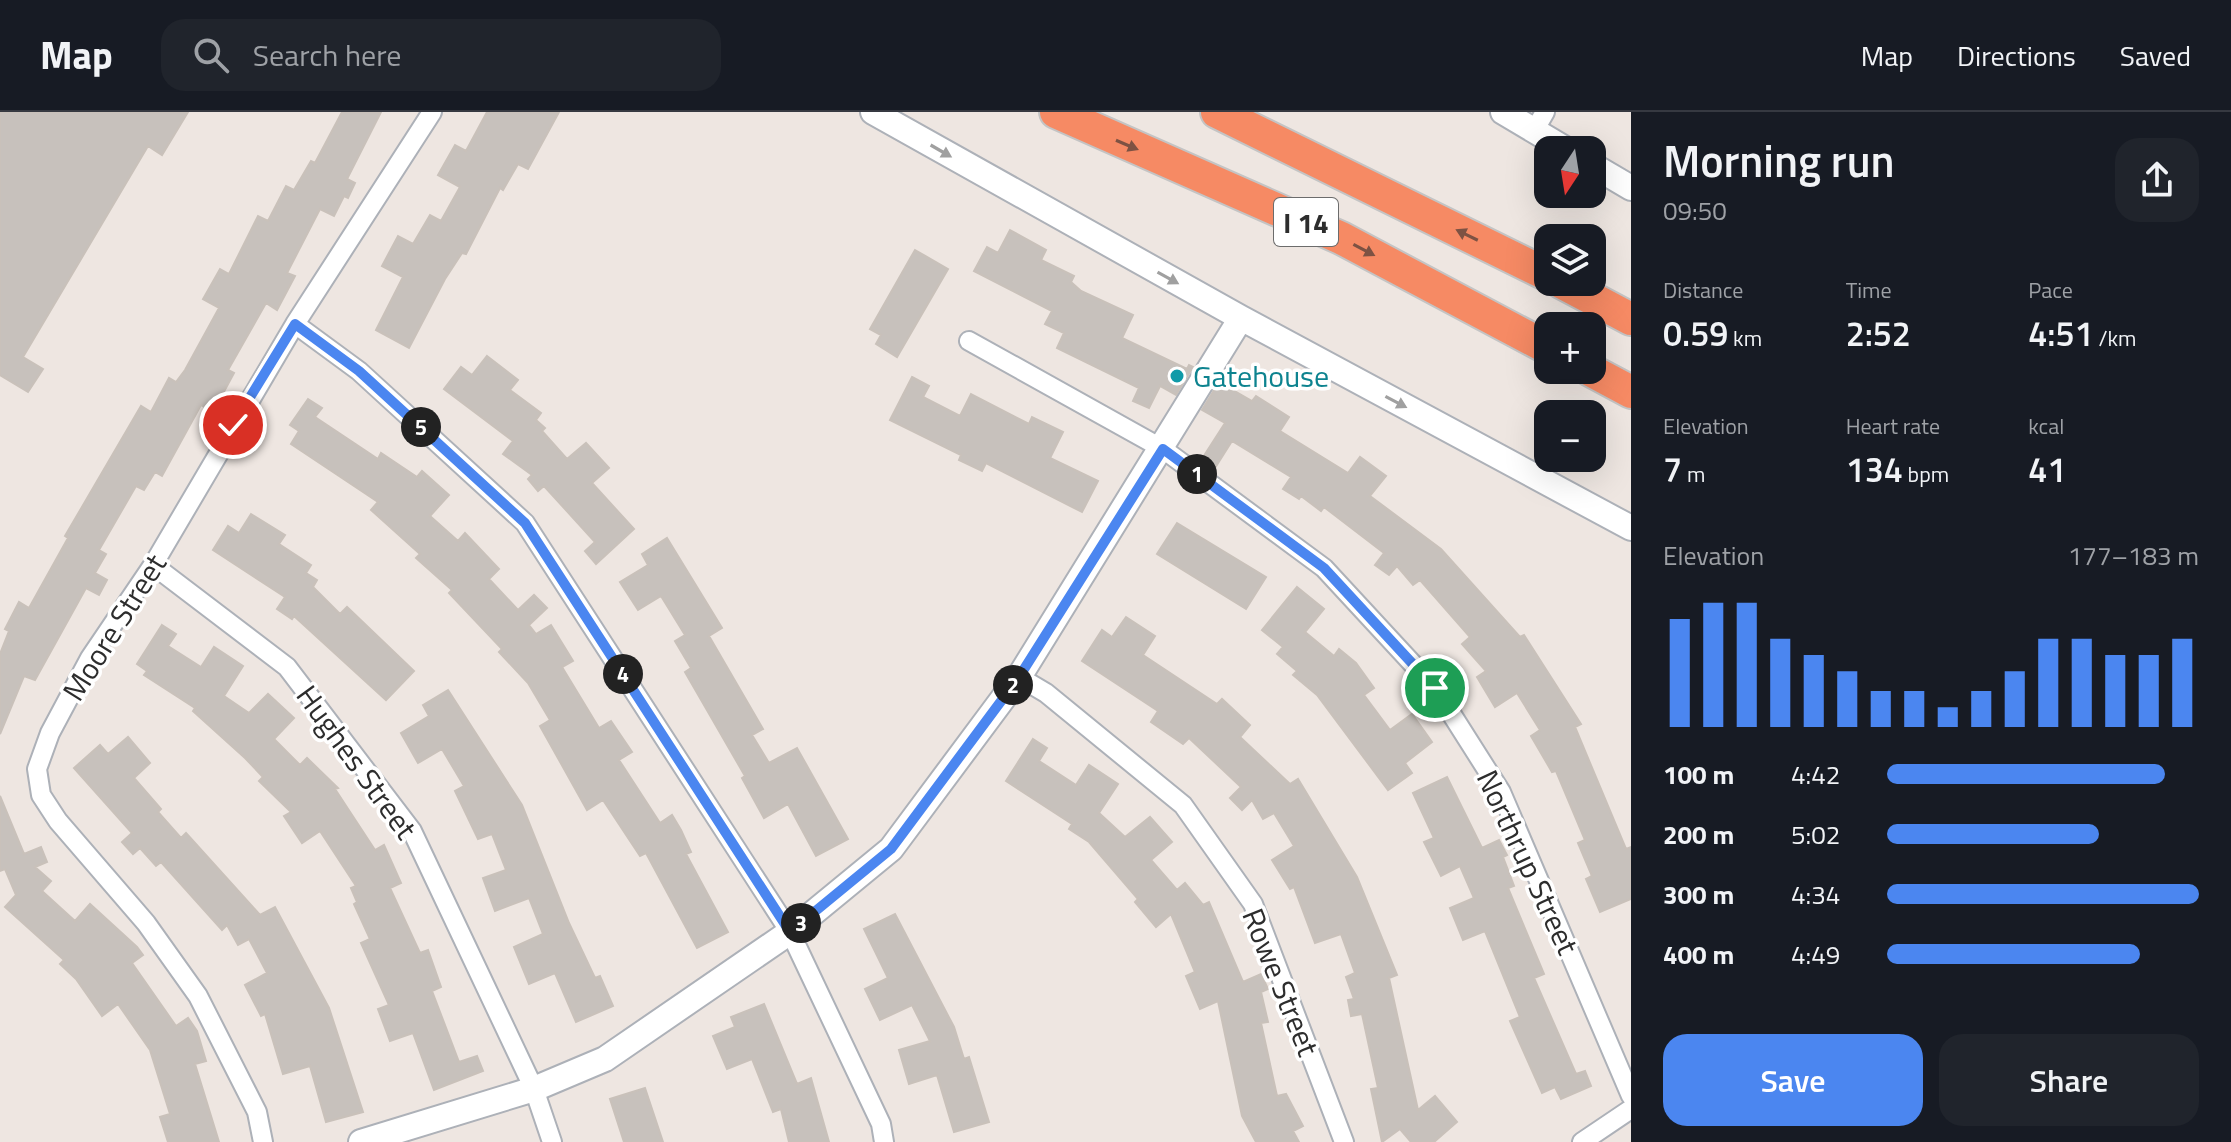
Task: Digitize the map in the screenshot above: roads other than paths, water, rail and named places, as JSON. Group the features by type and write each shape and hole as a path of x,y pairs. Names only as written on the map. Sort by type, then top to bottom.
{"highway":[{"name":"I 14","path":"1056,112 1341,238 1534,341"},
{"name":"I 14","path":"1217,112 1534,268"},
{"path":"1587,296 1631,319"},
{"path":"1606,379 1631,392"}],"street":[{"name":"Moore Street","path":"263,1142 257,1112 198,996 146,923 58,821 41,795 37,769 50,733 90,658 153,565 295,324 432,112"},
{"path":"873,112 1241,318 1631,528"},
{"path":"1503,112 1540,121 1554,136"},
{"path":"1606,173 1631,188"},
{"path":"361,1142 534,1089 605,1059 790,932 891,849 1019,677 1163,449 1241,318"},
{"path":"295,324 359,371 525,523 790,932 881,1124 884,1142"},
{"name":"Northrup Street","path":"969,341 1163,449 1324,568 1435,688 1501,792 1631,1096"},
{"name":"Hughes Street","path":"153,565 287,667 412,831 534,1089 552,1142"},
{"name":"Rowe Street","path":"1019,677 1046,693 1183,805 1244,891 1253,904 1344,1142"},
{"path":"1582,1142 1631,1109"}],"place":[{"name":"Gatehouse","path":"1177,376"}]}
